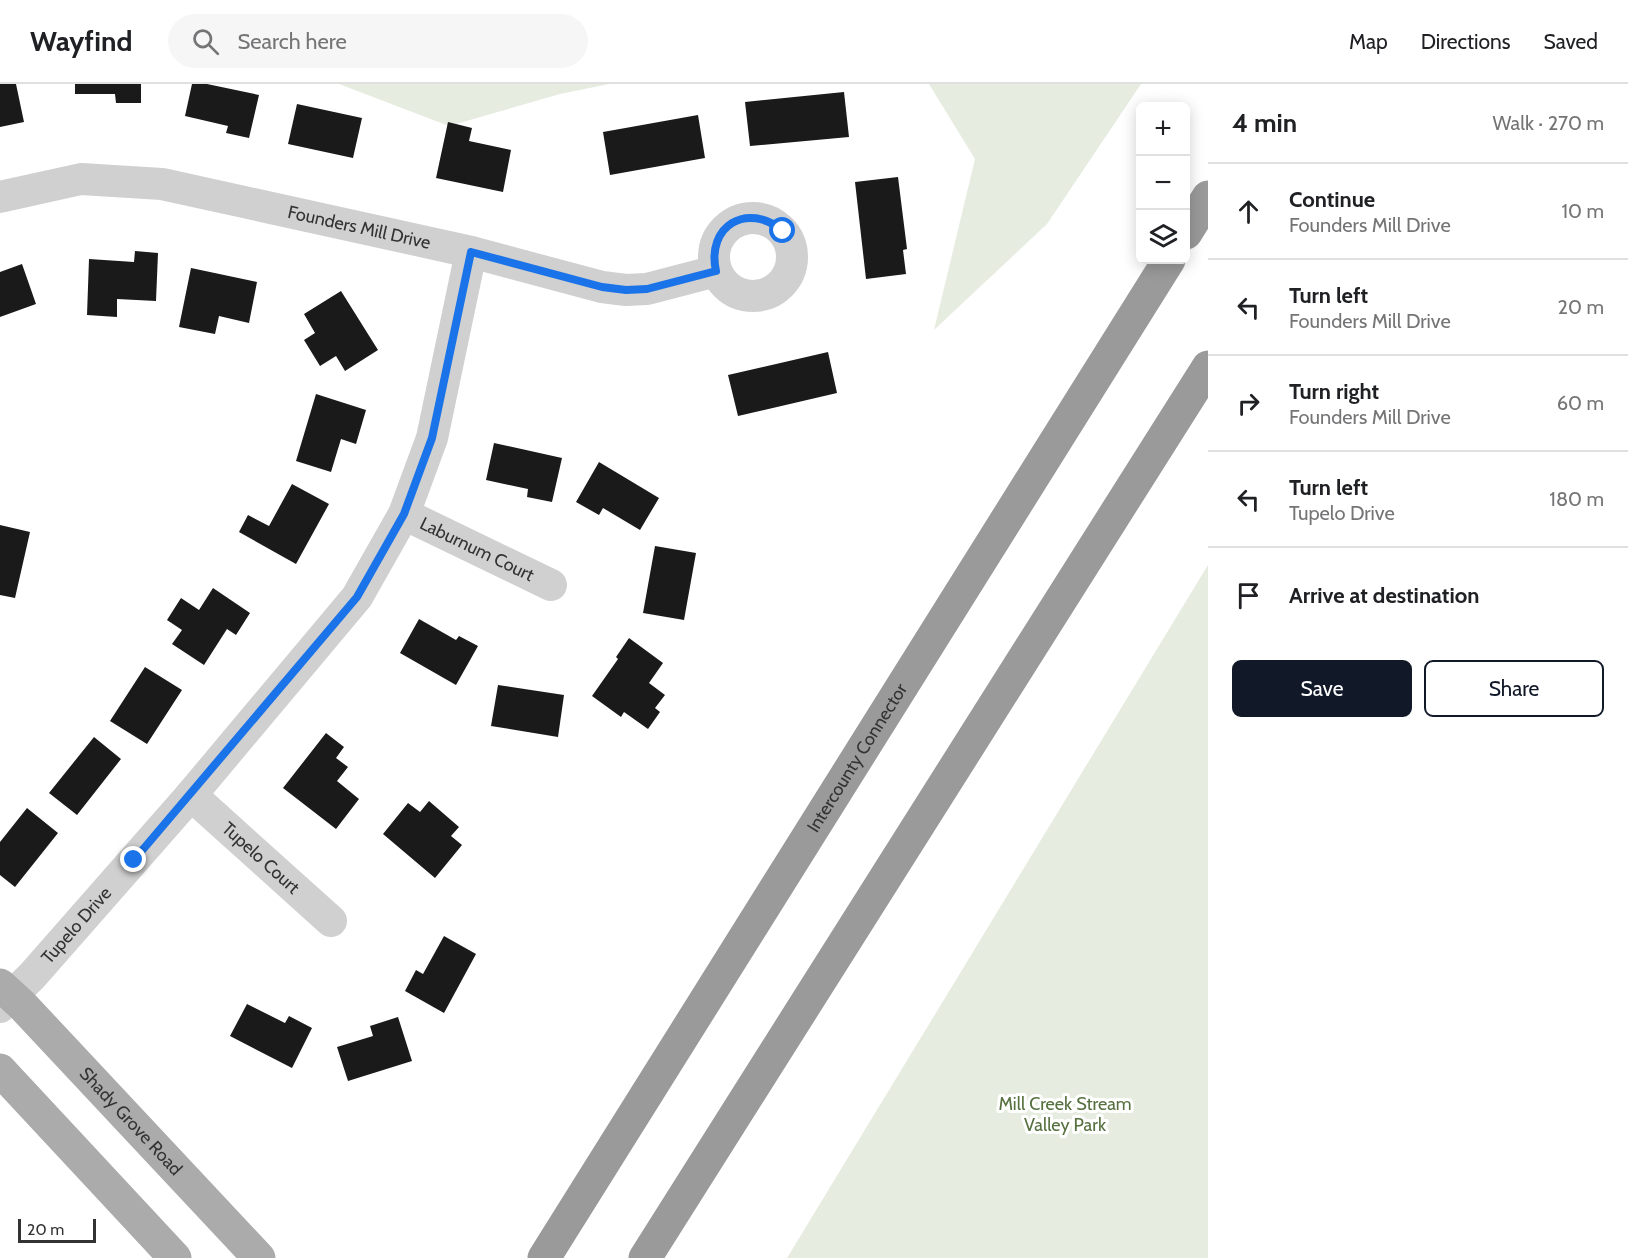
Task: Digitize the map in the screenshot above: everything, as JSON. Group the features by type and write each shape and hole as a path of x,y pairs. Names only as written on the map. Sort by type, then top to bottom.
{"highway":[{"path":"1190,225 1208,197"},
{"name":"Intercounty Connector","path":"544,1258 1166,264"},
{"path":"645,1258 1208,367"}],"main road":[{"name":"Shady Grove Road","path":"4,996 259,1258"},
{"path":"0,1070 175,1258"}],"street":[{"name":"Founders Mill Drive","path":"0,197 81,179 162,184 471,252 602,287 626,290 647,289 716,271"},
{"name":"Tupelo Drive","path":"4,996 32,976 191,795 357,597 404,514 432,438 471,252"},
{"name":"Laburnum Court","path":"404,514 551,585"},
{"name":"Tupelo Court","path":"191,795 331,921"}],"green space":[{"path":"339,84 609,84 560,94 449,126"},
{"path":"929,84 1141,84 1047,224 934,330 975,159"},
{"name":"Mill Creek Stream Valley Park","path":"1208,565 1208,1258 787,1258"}],"building":[{"path":"0,84 16,84 24,122 0,127"},
{"path":"75,84 141,84 141,103 116,103 115,94 75,94"},
{"path":"192,84 207,84 259,95 249,138 226,133 228,126 185,116"},
{"path":"844,92 849,137 750,146 745,102"},
{"path":"297,104 362,118 353,158 288,144"},
{"path":"698,115 705,158 610,175 603,132"},
{"path":"448,122 472,128 469,141 511,150 503,192 436,178"},
{"path":"898,177 907,249 903,250 906,274 866,279 855,182"},
{"path":"135,251 158,253 156,301 117,299 117,317 87,315 89,259 134,262"},
{"path":"22,264 36,304 0,317 0,272"},
{"path":"191,268 257,282 249,323 219,316 215,334 179,327"},
{"path":"341,291 378,350 345,371 336,356 320,366 304,340 315,333 304,314"},
{"path":"828,352 837,393 738,416 728,375"},
{"path":"316,394 366,410 356,444 341,439 331,472 296,461"},
{"path":"494,443 562,458 552,502 527,497 528,489 486,480"},
{"path":"599,462 659,498 640,530 603,508 599,515 576,502"},
{"path":"292,484 329,504 296,564 239,532 248,515 269,526"},
{"path":"0,525 30,532 15,598 0,595"},
{"path":"655,546 696,553 684,620 643,613"},
{"path":"213,588 250,613 236,635 227,629 204,665 172,644 182,630 167,620 181,598 199,610"},
{"path":"419,619 456,640 459,636 478,646 456,685 400,653"},
{"path":"629,638 663,663 649,683 665,695 655,708 660,712 648,729 624,712 621,717 592,696 618,659 616,657"},
{"path":"145,667 182,690 147,744 110,721"},
{"path":"498,685 564,695 558,737 491,726"},
{"path":"326,733 344,747 336,758 348,767 337,781 359,799 336,829 283,788"},
{"path":"94,737 121,759 77,815 49,793"},
{"path":"429,801 459,827 451,836 462,845 435,878 383,834 408,803 420,812"},
{"path":"27,808 58,833 15,887 0,875 0,842"},
{"path":"444,936 476,954 444,1013 405,991 416,970 423,974"},
{"path":"247,1004 285,1023 289,1016 312,1028 292,1068 230,1036"},
{"path":"398,1017 412,1061 348,1081 337,1047 373,1036 370,1026"}],"route":[{"path":"134,860 357,597 404,514 432,438 471,252 602,287 626,290 647,289 716,271 715,247 728,226 738,220 750,217 762,218 774,223 783,231"}]}
